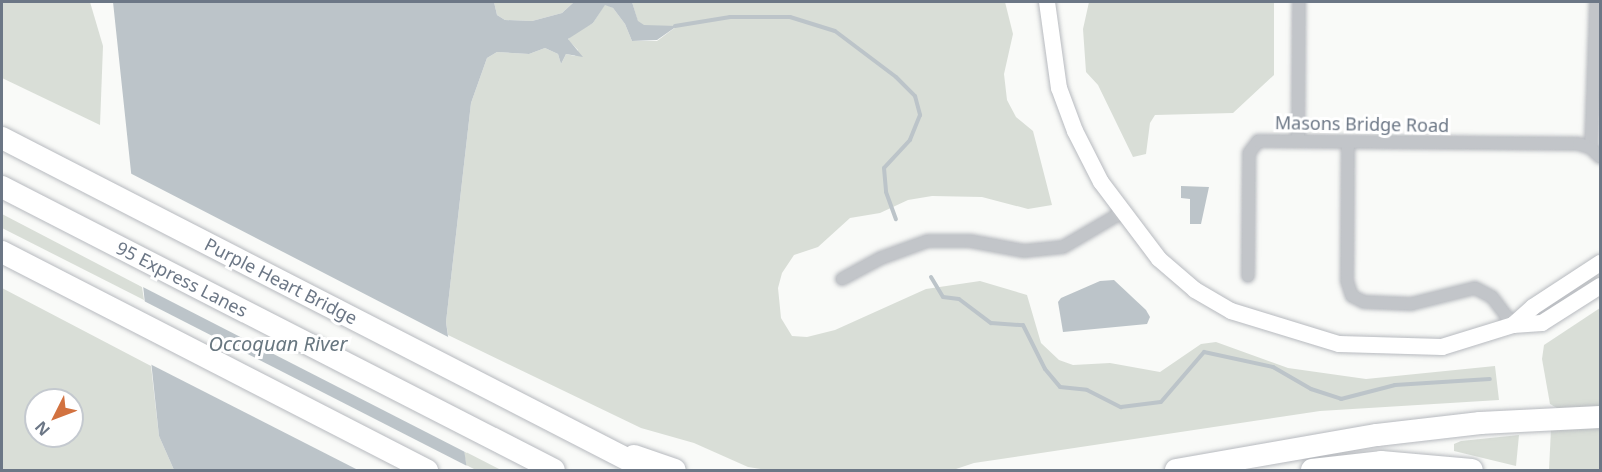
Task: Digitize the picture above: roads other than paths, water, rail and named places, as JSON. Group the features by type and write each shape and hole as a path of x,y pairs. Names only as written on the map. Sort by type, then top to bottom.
{"highway":[{"name":"Purple Heart Bridge","path":"2,138 590,440"},
{"name":"95 Express Lanes","path":"2,187 546,467"},
{"path":"2,252 427,471"},
{"path":"1176,471 1377,435 1503,422 1600,417"},
{"path":"590,440 648,471"},
{"path":"590,440 675,471"},
{"path":"1312,471 1381,462 1472,471"}],"street":[{"path":"1047,2 1050,41 1062,96 1088,158 1121,213 1159,260 1195,290 1249,319 1314,339 1384,349 1442,347 1513,325 1542,323 1600,286"},
{"path":"1298,141 1299,2"},
{"path":"1596,2 1596,152"},
{"name":"Masons Bridge Road","path":"1248,276 1250,147 1261,140 1580,144 1596,152"},
{"path":"1348,142 1347,281 1352,296 1364,302 1419,304 1475,288 1492,297 1513,325"},
{"path":"842,279 888,255 928,241 970,241 1024,251 1063,247 1121,213"},
{"path":"1513,325 1533,307 1600,263"}],"water":[{"name":"Occoquan River","path":"113,2 494,2 497,15 505,20 532,21 562,13 574,2 632,2 638,21 644,25 677,26 657,40 632,41 625,24 613,8 605,5 593,23 568,39 583,57 566,54 561,64 558,54 545,48 529,54 497,52 487,58 471,103 446,322 467,470 174,470 159,436"},
{"path":"1181,186 1209,187 1201,224 1190,224 1190,199 1181,198"},
{"path":"1114,280 1146,310 1150,317 1147,324 1063,332 1058,302 1061,298 1100,281"}],"waterway":[{"path":"675,26 730,17 790,17 835,31 896,77 915,96 920,115 910,140 884,168 886,192 896,219"},
{"path":"931,277 943,297 959,299 991,323 1023,325 1045,369 1060,387 1087,390 1121,407 1161,402 1204,352 1273,367 1311,389 1341,399 1395,385 1490,379"}]}
